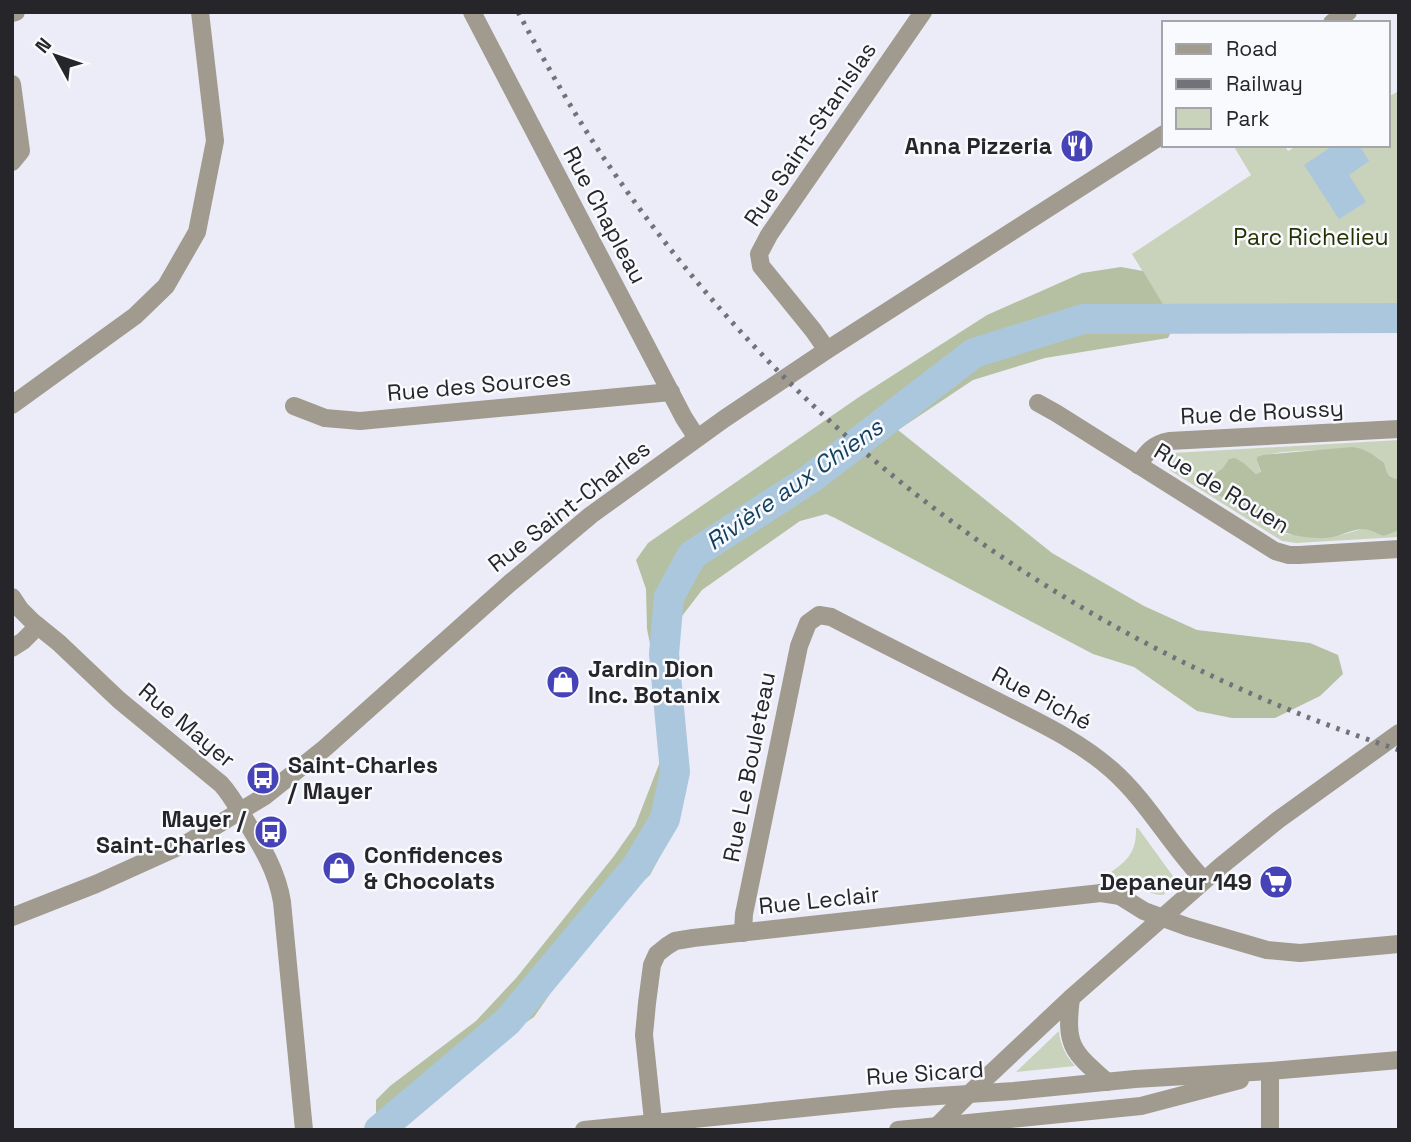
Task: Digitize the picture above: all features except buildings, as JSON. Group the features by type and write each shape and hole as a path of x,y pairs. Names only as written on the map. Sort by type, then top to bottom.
{"street":[{"path":"12,405 135,316 166,286 197,232 215,141 200,12"},
{"name":"Rue Chapleau","path":"472,12 670,393 697,438"},
{"name":"Rue Saint-Stanislas","path":"827,350 763,270 759,254 769,235 923,12"},
{"path":"12,84 21,151 12,162"},
{"name":"Rue Saint-Charles","path":"12,917 163,855 200,837 265,796 325,748 572,530 697,438 827,350 1162,135"},
{"name":"Rue des Sources","path":"294,406 325,418 360,421 670,393"},
{"name":"Rue de Rouen","path":"1038,403 1281,553 1299,555 1399,549"},
{"name":"Rue de Roussy","path":"1138,466 1154,446 1169,441 1399,429"},
{"name":"Rue Mayer","path":"12,597 20,609 119,700 221,784 241,812 272,866 281,897 304,1130"},
{"name":"Rue Piché","path":"815,616 824,614 831,617 1047,726 1085,748 1112,770 1141,800 1204,880"},
{"name":"Rue Le Bouleteau","path":"743,933 744,914 797,654 804,629 815,616"},
{"path":"12,648 38,626"},
{"path":"936,1128 1071,998 1204,880 1278,820 1399,733"},
{"name":"Rue Leclair","path":"654,1126 645,1028 649,983 654,959 662,949 675,941 1101,893 1120,897 1144,911 1162,917 1256,947 1283,952 1300,953 1399,944"},
{"path":"1071,998 1069,1038 1080,1056 1107,1082"},
{"name":"Rue Sicard","path":"584,1130 654,1126 829,1105 1399,1060"},
{"path":"1270,1071 1270,1130"},
{"name":"Rue Sicard","path":"898,1130 1141,1106 1270,1071"}],"green space":[{"name":"Parc Richelieu","path":"1399,91 1399,325 1175,324 1132,254 1251,175 1234,147 1285,147 1288,151 1295,147 1390,147 1390,96"},
{"path":"1121,267 1143,271 1175,324 1168,338 1045,358 973,380 898,430 1052,553 1144,606 1197,630 1310,643 1338,655 1343,674 1320,696 1275,718 1232,718 1197,711 1134,667 1093,654 835,518 826,514 800,521 702,590 679,620 674,655 684,744 677,806 666,845 650,875 626,897 579,952 534,1017 406,1113 391,1120 376,1113 376,1100 390,1086 476,1021 517,977 635,826 663,754 666,723 647,629 646,589 636,560 648,543 859,397 987,315 1082,273"},
{"path":"1399,440 1399,479 1387,473 1381,460 1369,454 1293,451 1272,454 1257,461 1261,473 1256,474 1245,464 1223,468 1210,477 1209,488 1285,534 1324,538 1362,529 1384,536 1398,530 1399,537 1296,543 1282,541 1171,471 1166,462 1166,458 1173,453"},
{"path":"1352,447 1377,457 1384,463 1390,476 1399,479 1399,530 1384,536 1364,529 1327,538 1295,535 1268,526 1217,494 1207,484 1210,477 1223,468 1229,459 1235,458 1256,474 1261,472 1257,457 1263,455"},
{"path":"1136,828 1175,879 1176,884 1171,890 1168,886 1164,890 1165,894 1157,895 1148,891 1131,882 1132,879 1126,876 1124,879 1105,876 1118,867 1132,851"},
{"path":"1059,1031 1064,1050 1075,1066 1016,1072"}],"water":[{"path":"1331,147 1360,147 1369,161 1349,175 1366,202 1339,219 1304,165"}],"waterway":[{"name":"Rivière aux Chiens","path":"379,1130 508,1021 637,866 665,819 675,772 664,654 669,597 692,555 810,479 974,353 1083,319 1399,318"}],"railway":[{"path":"518,12 599,151 688,271 771,364 861,449 957,525 1059,594 1167,654 1280,706 1399,750"}],"place":[{"name":"Anna Pizzeria","path":"1077,146"},
{"name":"Jardin Dion Inc. Botanix","path":"563,682"},
{"name":"Saint-Charles / Mayer","path":"263,778"},
{"name":"Mayer / Saint-Charles","path":"271,832"},
{"name":"Confidences & Chocolats","path":"339,868"},
{"name":"Depaneur 149","path":"1276,882"}]}
